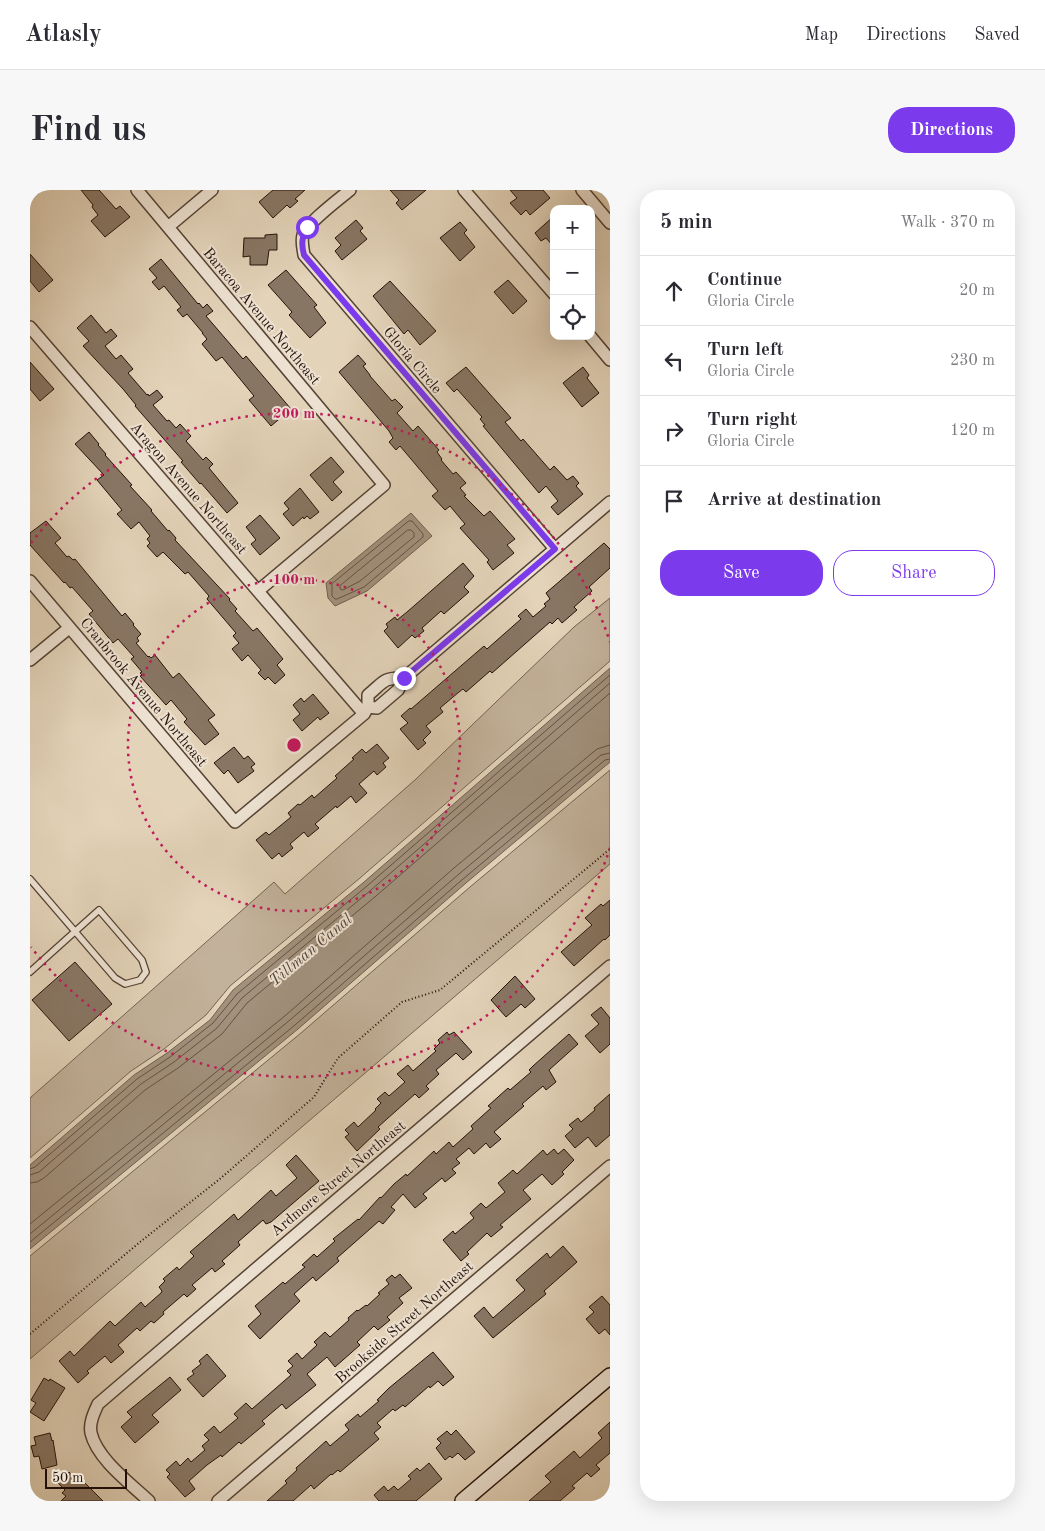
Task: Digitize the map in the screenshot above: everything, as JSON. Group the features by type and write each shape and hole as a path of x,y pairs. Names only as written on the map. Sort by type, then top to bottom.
{"street":[{"name":"Baracoa Avenue Northeast","path":"137,190 384,485 258,591"},
{"path":"168,227 212,190"},
{"name":"Gloria Circle","path":"350,190 307,227 302,236 304,255 555,549"},
{"path":"464,190 550,289"},
{"path":"582,190 610,223"},
{"name":"Aragon Avenue Northeast","path":"30,327 258,591 366,710"},
{"path":"593,340 610,360"},
{"path":"366,710 368,695 389,677 404,678 610,502"},
{"name":"Cranbrook Avenue Northeast","path":"30,582 235,822 366,710"},
{"path":"30,660 70,628"},
{"name":"Ardmore Street Northeast","path":"149,1501 98,1450 91,1433 92,1417 98,1404 610,966"},
{"name":"Brookside Street Northeast","path":"218,1501 608,1170"},
{"path":"462,1501 610,1376"}],"lane":[{"path":"30,879 74,930 115,978 126,984 140,980 146,972 142,960 99,910 74,930 30,972"}],"path":[{"path":"30,1334 140,1242 221,1178 314,1097 338,1058 402,1002 440,990 610,848"}],"shaded area":[{"path":"610,598 610,661 360,878 230,986 206,1015 164,1049 131,1071 30,1158 30,1098 274,882 285,894 416,779 574,627"},
{"path":"610,770 610,864 30,1359 30,1256 301,1033 470,887"}],"water":[{"path":"411,513 432,536 367,591 335,606 328,598 326,583"},
{"name":"Tillman Canal","path":"610,668 610,762 466,883 298,1029 30,1249 30,1165 134,1075 167,1053 210,1020 233,990 364,882"}],"building":[{"path":"81,190 99,190 116,209 120,206 130,217 105,237 91,221 98,215"},
{"path":"273,190 305,190 295,199 298,201 290,208 287,205 273,218 259,202"},
{"path":"390,190 426,190 402,210 396,203 399,200"},
{"path":"510,190 543,190 550,198 530,215 526,210 521,215 510,203 517,198"},
{"path":"356,220 363,228 360,231 367,239 342,260 335,251 341,245 335,238"},
{"path":"550,220 550,242 546,238 541,241 535,233"},
{"path":"460,222 467,230 464,233 475,247 460,261 440,238"},
{"path":"277,234 277,250 269,250 267,265 250,265 250,256 243,257 244,238 265,238 265,235"},
{"path":"30,254 53,280 39,292 30,281"},
{"path":"161,259 198,304 203,308 207,304 213,311 206,316 243,359 246,356 291,409 271,426 249,400 254,396 222,357 216,361 202,344 207,339 203,333 187,314 183,317 177,310 181,307 164,286 159,290 152,282 157,278 149,269"},
{"path":"286,270 317,305 314,307 326,323 310,338 289,315 292,312 268,285"},
{"path":"508,280 527,301 513,314 494,292"},
{"path":"390,281 436,331 420,345 408,330 404,334 373,296"},
{"path":"91,315 106,333 111,329 117,336 105,346 116,359 121,355 133,369 128,373 147,395 149,396 157,390 163,397 153,405 176,428 180,424 191,436 186,441 203,460 206,457 213,464 209,468 238,503 227,513 181,462 183,461 135,406 123,389 83,346 89,341 77,328"},
{"path":"358,355 366,364 363,366 370,376 392,401 395,399 403,407 397,413 413,431 418,426 439,450 437,452 441,460 453,474 456,472 466,483 460,488 466,495 464,496 484,516 490,511 515,539 507,545 514,553 493,570 487,562 489,560 460,528 465,524 450,506 445,510 432,496 438,491 400,446 396,450 389,442 393,438 389,431 339,372"},
{"path":"30,362 54,389 40,401 30,389"},
{"path":"466,367 511,418 505,422 521,441 523,439 550,470 554,466 567,480 573,476 579,483 576,486 583,494 558,515 551,507 558,501 546,486 539,493 483,426 485,425 480,419 482,417 457,389 454,392 446,383"},
{"path":"583,367 589,375 587,378 599,393 582,407 563,383"},
{"path":"89,432 105,455 132,485 130,486 176,538 175,540 230,599 237,609 235,611 253,631 257,628 283,659 277,665 285,675 275,684 268,677 265,680 258,673 261,670 248,655 242,661 232,649 239,643 233,636 236,633 207,599 209,596 188,572 185,574 163,552 157,557 147,546 150,543 147,539 150,536 139,522 131,529 117,514 122,510 97,480 104,475 75,444"},
{"path":"331,457 344,472 333,482 342,492 332,501 310,475"},
{"path":"300,488 319,512 310,519 307,516 304,519 303,517 293,526 283,514 289,509 284,503"},
{"path":"260,515 280,538 260,555 251,544 256,540 246,527"},
{"path":"46,521 61,538 55,543 67,557 75,559 122,616 125,613 134,624 141,634 137,638 139,641 136,643 148,657 151,658 155,655 173,678 179,673 215,715 208,720 219,734 205,745 184,722 187,719 171,700 166,705 140,676 142,672 131,659 134,657 118,639 113,643 89,614 93,611 72,587 70,588 64,583 30,545 30,533"},
{"path":"604,543 610,549 610,568 589,587 592,591 574,607 577,610 562,623 558,618 552,624 550,622 492,673 490,671 466,692 463,689 440,708 443,712 426,726 431,732 423,740 426,743 418,750 400,729 408,723 401,716 484,646 487,649 521,619 518,616 526,609 533,617 546,606 544,604 550,599 546,593"},
{"path":"463,563 474,576 464,587 469,592 444,614 441,611 422,628 424,631 415,638 412,635 398,648 384,631 388,627 386,624 395,617 397,620"},
{"path":"313,694 329,713 320,720 318,717 302,731 293,720 300,714 293,705 301,698 304,702"},
{"path":"377,744 389,758 383,763 386,767 377,775 374,771 359,784 367,793 356,803 351,796 337,808 336,806 315,824 319,828 308,837 304,832 290,844 293,848 282,857 279,853 272,859 256,840 266,832 269,835 291,817 288,813 298,804 300,805 312,795 314,798 337,778 335,776 362,749 366,753"},
{"path":"234,747 244,759 248,756 255,764 251,767 254,771 238,783 228,770 224,774 214,763"},
{"path":"610,900 610,935 574,966 561,952 592,925 585,918 601,904 603,906"},
{"path":"75,962 112,1004 69,1041 32,1000"},
{"path":"515,976 535,999 525,1008 521,1004 506,1017 491,1000"},
{"path":"601,1007 610,1018 610,1044 600,1053 585,1036 599,1024 591,1015"},
{"path":"447,1032 449,1035 454,1032 472,1052 463,1060 456,1053 436,1070 439,1074 426,1086 429,1089 419,1098 415,1094 378,1127 380,1129 357,1151 345,1137 349,1134 345,1130 354,1122 358,1127 376,1110 381,1103 377,1099 385,1092 389,1096 405,1082 397,1074 408,1065 413,1071 436,1051 434,1049 440,1043 438,1040"},
{"path":"569,1034 578,1044 549,1070 556,1082 546,1090 543,1086 522,1104 524,1106 494,1132 501,1139 490,1148 486,1143 474,1154 469,1148 456,1159 460,1163 452,1169 456,1173 445,1182 442,1178 423,1194 427,1198 415,1208 403,1194 391,1207 395,1210 383,1224 379,1221 337,1258 339,1261 316,1281 313,1277 294,1294 300,1301 260,1339 248,1326 261,1314 255,1306 283,1282 285,1284 305,1267 302,1265 314,1254 317,1257 335,1241 333,1239 359,1220 394,1184 406,1174 407,1176 434,1151 436,1154 449,1142 453,1147 473,1129 471,1126 491,1108 488,1106 508,1088 510,1090 531,1072 529,1070"},
{"path":"610,1094 610,1135 596,1147 588,1137 575,1148 565,1136 573,1129 569,1125 578,1118 581,1122"},
{"path":"554,1149 558,1154 564,1149 574,1160 562,1172 564,1174 552,1185 542,1174 523,1190 531,1199 500,1225 503,1227 491,1237 487,1233 467,1252 469,1254 461,1261 443,1240 453,1231 455,1234 474,1218 470,1213 481,1203 486,1208 505,1192 498,1183 513,1170 517,1174 543,1150 547,1155"},
{"path":"296,1155 319,1181 271,1222 266,1224 263,1220 238,1242 240,1245 222,1261 225,1264 215,1272 212,1268 192,1285 196,1289 187,1297 184,1294 163,1312 164,1314 154,1323 151,1321 140,1331 137,1328 118,1345 124,1352 111,1363 105,1356 87,1371 89,1373 78,1383 59,1361 70,1351 74,1356 110,1321 115,1326 141,1302 145,1307 161,1293 162,1291 159,1287 165,1281 163,1279 177,1267 179,1270 194,1256 190,1252 234,1214 238,1220 271,1190 276,1196 297,1178 286,1165"},
{"path":"563,1246 577,1262 544,1291 546,1294 493,1338 474,1316 484,1307 493,1318 525,1290 516,1280 547,1253 550,1258"},
{"path":"400,1274 412,1288 399,1298 403,1303 387,1317 390,1320 378,1330 374,1326 357,1342 360,1345 335,1367 327,1357 307,1374 316,1385 286,1409 282,1404 262,1421 265,1424 241,1444 239,1442 222,1457 221,1455 207,1465 189,1481 195,1489 185,1497 167,1477 170,1474 166,1470 176,1461 180,1466 188,1458 191,1462 205,1450 202,1446 209,1440 204,1435 214,1426 220,1433 238,1418 234,1414 246,1403 252,1409 291,1375 287,1371 293,1366 288,1361 297,1353 302,1359 317,1345 314,1342 325,1332 330,1337 357,1310 367,1306 380,1294 378,1293 389,1284 386,1280 392,1275 395,1278"},
{"path":"602,1296 610,1305 610,1335 605,1329 599,1334 586,1319 594,1312 589,1307"},
{"path":"433,1352 454,1377 443,1386 438,1381 430,1388 429,1386 405,1407 403,1405 395,1411 393,1409 377,1423 381,1427 374,1433 379,1439 340,1472 338,1470 331,1474 314,1489 311,1485 293,1501 267,1501 287,1483 285,1481 297,1470 296,1468 326,1441 330,1446 349,1430 345,1425 358,1414 360,1417 379,1401 377,1400 389,1388"},
{"path":"207,1354 226,1376 203,1397 187,1379 194,1374 192,1371 201,1364 199,1361"},
{"path":"170,1377 181,1390 152,1415 159,1422 135,1443 121,1427 132,1417 127,1412"},
{"path":"44,1378 49,1381 50,1379 65,1388 44,1421 30,1412 36,1403 31,1400"},
{"path":"610,1422 610,1453 596,1465 600,1469 591,1477 587,1473 572,1486 575,1488 560,1501 529,1501 551,1482 545,1476 574,1451 580,1458 602,1438 598,1433"},
{"path":"456,1430 475,1452 465,1460 458,1453 452,1458 450,1456 445,1460 436,1448 441,1443 437,1439 447,1431 451,1435"},
{"path":"50,1433 57,1465 42,1469 39,1456 34,1457 31,1446 36,1445 34,1437"},
{"path":"429,1463 442,1479 416,1501 379,1501 374,1495 384,1486 388,1491 394,1486 398,1490 411,1479 408,1476 417,1468 420,1471"},
{"path":"69,1472 80,1483 84,1482 103,1501 61,1501 66,1496 62,1493 65,1490 58,1483"}],"route":[{"path":"307,227 302,236 304,255 555,549 404,678"}]}
